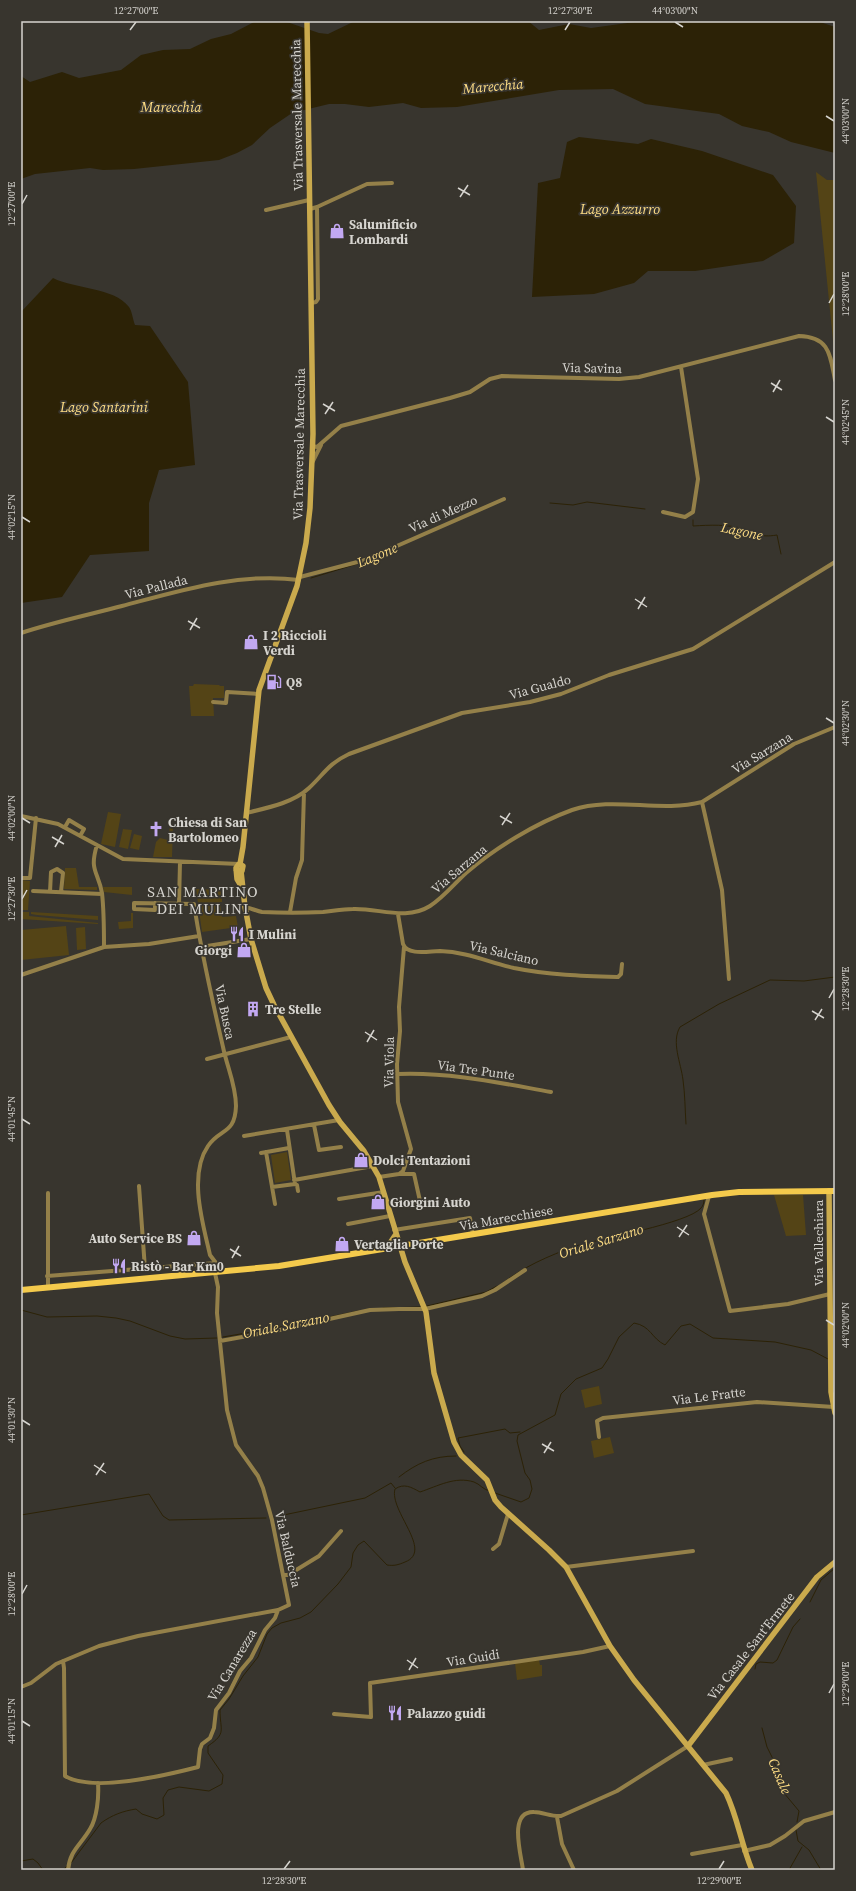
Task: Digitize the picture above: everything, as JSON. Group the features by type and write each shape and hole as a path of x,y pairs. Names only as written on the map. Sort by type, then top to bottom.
{"main road":[{"name":"Via Trasversale Marecchia","path":"245,907 243,891 237,879 243,847 259,694 266,669 299,579 306,543 312,465 307,21"},
{"path":"245,907 251,939 266,988 291,1037 339,1120 364,1151 379,1177 405,1262 425,1310 434,1373 454,1442 461,1455 487,1480 495,1500 508,1514 566,1567 610,1646 634,1680 726,1793 734,1810 743,1848 752,1870"},
{"name":"Via Marecchiese","path":"21,1290 279,1266 739,1192 832,1191"},
{"name":"Via Vallechiara","path":"832,1191 830,1369 831,1392 834,1410"},
{"path":"386,1249 395,1232"},
{"name":"Via Casale Sant'Ermete","path":"688,1746 817,1577 835,1562"}],"street":[{"name":"Via Trasversale Marecchia","path":"310,209 366,184 392,183"},
{"path":"266,210 309,200"},
{"name":"Via Trasversale Marecchia","path":"311,303 316,302 318,299 317,207"},
{"name":"Via Savina","path":"312,465 319,447 341,426 470,392 490,379 502,376 619,379 639,377 799,336 807,336 818,340 827,347 835,380"},
{"path":"663,512 685,517 693,512 695,505 698,479 681,367"},
{"name":"Via Savina","path":"312,444 327,438"},
{"name":"Via di Mezzo","path":"299,579 365,560 504,499"},
{"name":"Via Gualdo","path":"246,813 283,802 304,792 336,760 349,754 462,713 530,702 561,694 609,675 693,649 835,562"},
{"name":"Via Pallada","path":"21,632 206,584 283,578 299,579"},
{"path":"213,702 226,703 226,692 259,694"},
{"name":"Via Sarzana","path":"245,907 262,912 322,912 354,909 398,914 418,911 430,906 454,887 466,874 525,831 558,815 574,810 614,804 668,806 689,805 702,802 794,744 835,728"},
{"path":"290,912 296,878 302,860 304,792"},
{"path":"702,802 722,890 729,979"},
{"path":"21,816 52,821 66,827 123,859 226,863 239,867"},
{"path":"21,878 30,878 36,818"},
{"path":"66,827 70,821 84,829 80,836"},
{"path":"97,845 94,855 94,870 102,894 104,947"},
{"path":"155,903 155,910 134,909 134,903 155,903 179,904 180,862"},
{"path":"50,892 52,872 58,869 63,873 62,892"},
{"path":"34,890 102,894"},
{"name":"Via Busca","path":"179,904 194,904 201,947 224,1054 234,1086 235,1116 230,1127 208,1146 200,1172 197,1190 210,1256 216,1263 217,1272"},
{"path":"398,914 404,947"},
{"path":"21,975 104,947 149,944 199,936"},
{"path":"201,947 251,939"},
{"name":"Via Salciano","path":"404,947 411,951 440,951 469,955 512,968 551,974 618,977 622,974 622,964"},
{"name":"Via Viola","path":"399,1174 406,1165 411,1149 398,1102 397,1064 400,1031 399,1007 404,947"},
{"path":"207,1059 291,1037"},
{"name":"Via Tre Punte","path":"398,1074 436,1074 551,1092"},
{"path":"244,1136 287,1130 339,1120"},
{"path":"314,1125 319,1150 341,1147"},
{"path":"287,1130 295,1182 298,1190"},
{"path":"275,1204 263,1152 290,1148"},
{"path":"272,1187 373,1166"},
{"path":"379,1177 399,1174 414,1174 420,1202"},
{"path":"139,1186 145,1269"},
{"path":"339,1199 384,1192"},
{"path":"48,1193 48,1288"},
{"name":"Via Vallechiara","path":"709,1196 704,1214 730,1311 788,1304 830,1294"},
{"path":"348,1224 390,1216"},
{"path":"395,1232 470,1218 473,1234"},
{"path":"47,1276 216,1263"},
{"path":"220,1341 275,1331 370,1310 399,1308 425,1310 482,1296 495,1290 525,1270"},
{"name":"Via Balduccia","path":"217,1272 217,1313 227,1410 234,1440 240,1453 258,1476 272,1520 289,1605 278,1610"},
{"name":"Via Le Fratte","path":"599,1437 597,1420 603,1418 757,1402 834,1410"},
{"path":"493,1549 499,1544 508,1514"},
{"path":"283,1575 288,1575 319,1556 341,1531"},
{"path":"566,1567 693,1551"},
{"path":"21,1687 31,1683 56,1664 99,1646 138,1636 278,1610"},
{"name":"Via Canarezza","path":"63,1662 65,1776 72,1780 98,1783 160,1777 198,1767 202,1744 210,1738 214,1728 216,1710 229,1693 240,1671 251,1658 265,1630 276,1618 278,1610"},
{"name":"Via Guidi","path":"334,1714 371,1717 370,1683 583,1652 610,1646"},
{"path":"523,1870 518,1829 520,1818 525,1813 533,1812 557,1816 618,1791 688,1746"},
{"path":"703,1765 730,1759"},
{"path":"68,1868 68,1860 91,1828 94,1821 99,1790 98,1783"},
{"path":"692,1854 770,1844 785,1836 804,1821 835,1812"},
{"path":"557,1816 562,1844 574,1870"}],"shaded area":[{"path":"816,172 827,180 835,180 835,360"},
{"path":"194,684 224,686 224,698 213,698 214,716 191,716 189,686 193,686"},
{"path":"108,812 121,814 115,847 101,844"},
{"path":"170,826 173,827 172,857 153,857 156,842 160,838 168,840"},
{"path":"123,829 132,830 128,849 119,847"},
{"path":"134,834 142,836 139,850 130,848"},
{"path":"65,868 76,868 79,887 97,887 97,890 64,889"},
{"path":"21,880 30,881 28,910 21,910"},
{"path":"103,887 132,887 132,895 104,892"},
{"path":"196,889 222,890 222,902 220,902 222,917 236,916 238,927 202,932"},
{"path":"21,912 29,912 29,916 98,924 21,919"},
{"path":"31,912 98,916 98,920 37,915 31,914"},
{"path":"131,913 133,913 133,928 119,929 118,922 131,921"},
{"path":"66,926 69,955 21,960 21,930"},
{"path":"85,927 86,949 77,950 76,928"},
{"path":"287,1152 291,1180 275,1183 271,1155"},
{"path":"774,1195 803,1195 806,1235 786,1236"},
{"path":"599,1386 602,1404 585,1408 581,1390"},
{"path":"610,1437 614,1453 594,1458 591,1441"},
{"path":"539,1660 540,1665 542,1665 542,1676 517,1680 515,1663"}],"water":[{"name":"Marecchia","path":"284,21 319,33 328,34 355,21 528,21 539,30 569,24 591,28 642,21 817,21 835,27 835,153 791,142 769,132 742,126 719,114 645,104 613,89 559,90 457,107 421,108 403,103 369,107 329,104 292,113 270,128 252,145 219,160 134,169 103,170 90,168 35,174 21,179 21,76 30,82 62,72 79,78 121,70 141,55 163,50 190,49 211,39 231,34 254,22"},
{"name":"Lago Azzurro","path":"579,137 638,144 651,139 702,151 773,175 796,206 794,243 763,261 695,271 648,271 634,283 594,294 532,297 538,183 560,178 567,142"},
{"name":"Lago Santarini","path":"53,278 62,282 93,289 114,296 122,300 129,307 135,325 150,326 188,382 195,465 159,470 149,503 149,551 90,555 62,597 21,603 21,312"}],"waterway":[{"name":"Lagone","path":"550,503 573,505 587,502 645,509"},
{"name":"Lagone","path":"693,520 693,526 712,525 738,527 762,535 777,535 781,554"},
{"name":"Lagone","path":"311,578 360,563"},
{"name":"Oriale Sarzano","path":"686,1124 684,1085 676,1046 677,1033 680,1027 719,1004 770,980 804,981 835,977"},
{"name":"Oriale Sarzano","path":"500,1285 536,1262 576,1246 662,1225 693,1214 701,1208 704,1200"},
{"name":"Oriale Sarzano","path":"427,1306 486,1292 497,1286"},
{"name":"Oriale Sarzano","path":"383,1308 420,1307"},
{"name":"Oriale Sarzano","path":"21,1310 47,1317 97,1316 116,1318 130,1321 170,1336 185,1339 217,1338"},
{"name":"Oriale Sarzano","path":"223,1337 287,1326 358,1311"},
{"path":"495,1493 521,1502 529,1498 532,1489 530,1480 525,1473 517,1441 518,1435 555,1415 561,1394 576,1379 602,1368 619,1337 634,1323 648,1329 660,1342 665,1345 681,1326 690,1324 713,1338 775,1342 811,1350 828,1359"},
{"path":"464,1452 460,1446 458,1438 505,1429 510,1433 520,1432"},
{"path":"399,1477 426,1461 440,1457 456,1456"},
{"path":"71,1863 101,1823 109,1818 122,1812 136,1809 142,1814 157,1819 164,1815 163,1798 168,1790 179,1787 209,1791 222,1784 223,1775 208,1753 208,1746 214,1742 220,1734 220,1710 258,1657 267,1634 272,1628 281,1623 300,1618 311,1612 338,1584 351,1567 353,1553 358,1545 364,1541 387,1565 400,1564 413,1557 415,1549 413,1540 398,1508 395,1498 395,1489 404,1486 411,1487 420,1492 447,1482 467,1480 474,1482 490,1491"},
{"path":"274,1517 365,1498 391,1483 395,1488"},
{"path":"21,1515 149,1494 163,1516 169,1520 266,1518"},
{"name":"Casale","path":"810,1602 821,1580 835,1568"},
{"name":"Casale","path":"755,1669 756,1664 760,1662 773,1663 777,1660 793,1627 800,1619"},
{"name":"Casale","path":"762,1728 767,1747 774,1761 784,1793 799,1811 797,1822"},
{"name":"Casale","path":"796,1830 798,1841 809,1850 821,1870"},
{"name":"Casale","path":"789,1870 802,1847"},
{"path":"21,1861 33,1859 43,1870"},
{"path":"63,1870 67,1866"}],"place":[{"name":"Salumificio Lombardi","path":"337,231"},
{"name":"I 2 Riccioli Verdi","path":"251,642"},
{"name":"Q8","path":"274,682"},
{"name":"Chiesa di San Bartolomeo","path":"156,829"},
{"name":"I Mulini","path":"237,934"},
{"name":"Giorgi","path":"244,950"},
{"name":"Tre Stelle","path":"253,1009"},
{"name":"Dolci Tentazioni","path":"361,1160"},
{"name":"Giorgini Auto","path":"378,1202"},
{"name":"Auto Service BS","path":"194,1238"},
{"name":"Vertaglia Porte","path":"342,1244"},
{"name":"Ristò - Bar Km0","path":"119,1266"},
{"name":"Palazzo guidi","path":"395,1713"}],"district":[{"name":"SAN MARTINO DEI MULINI","path":"203,900"}]}
